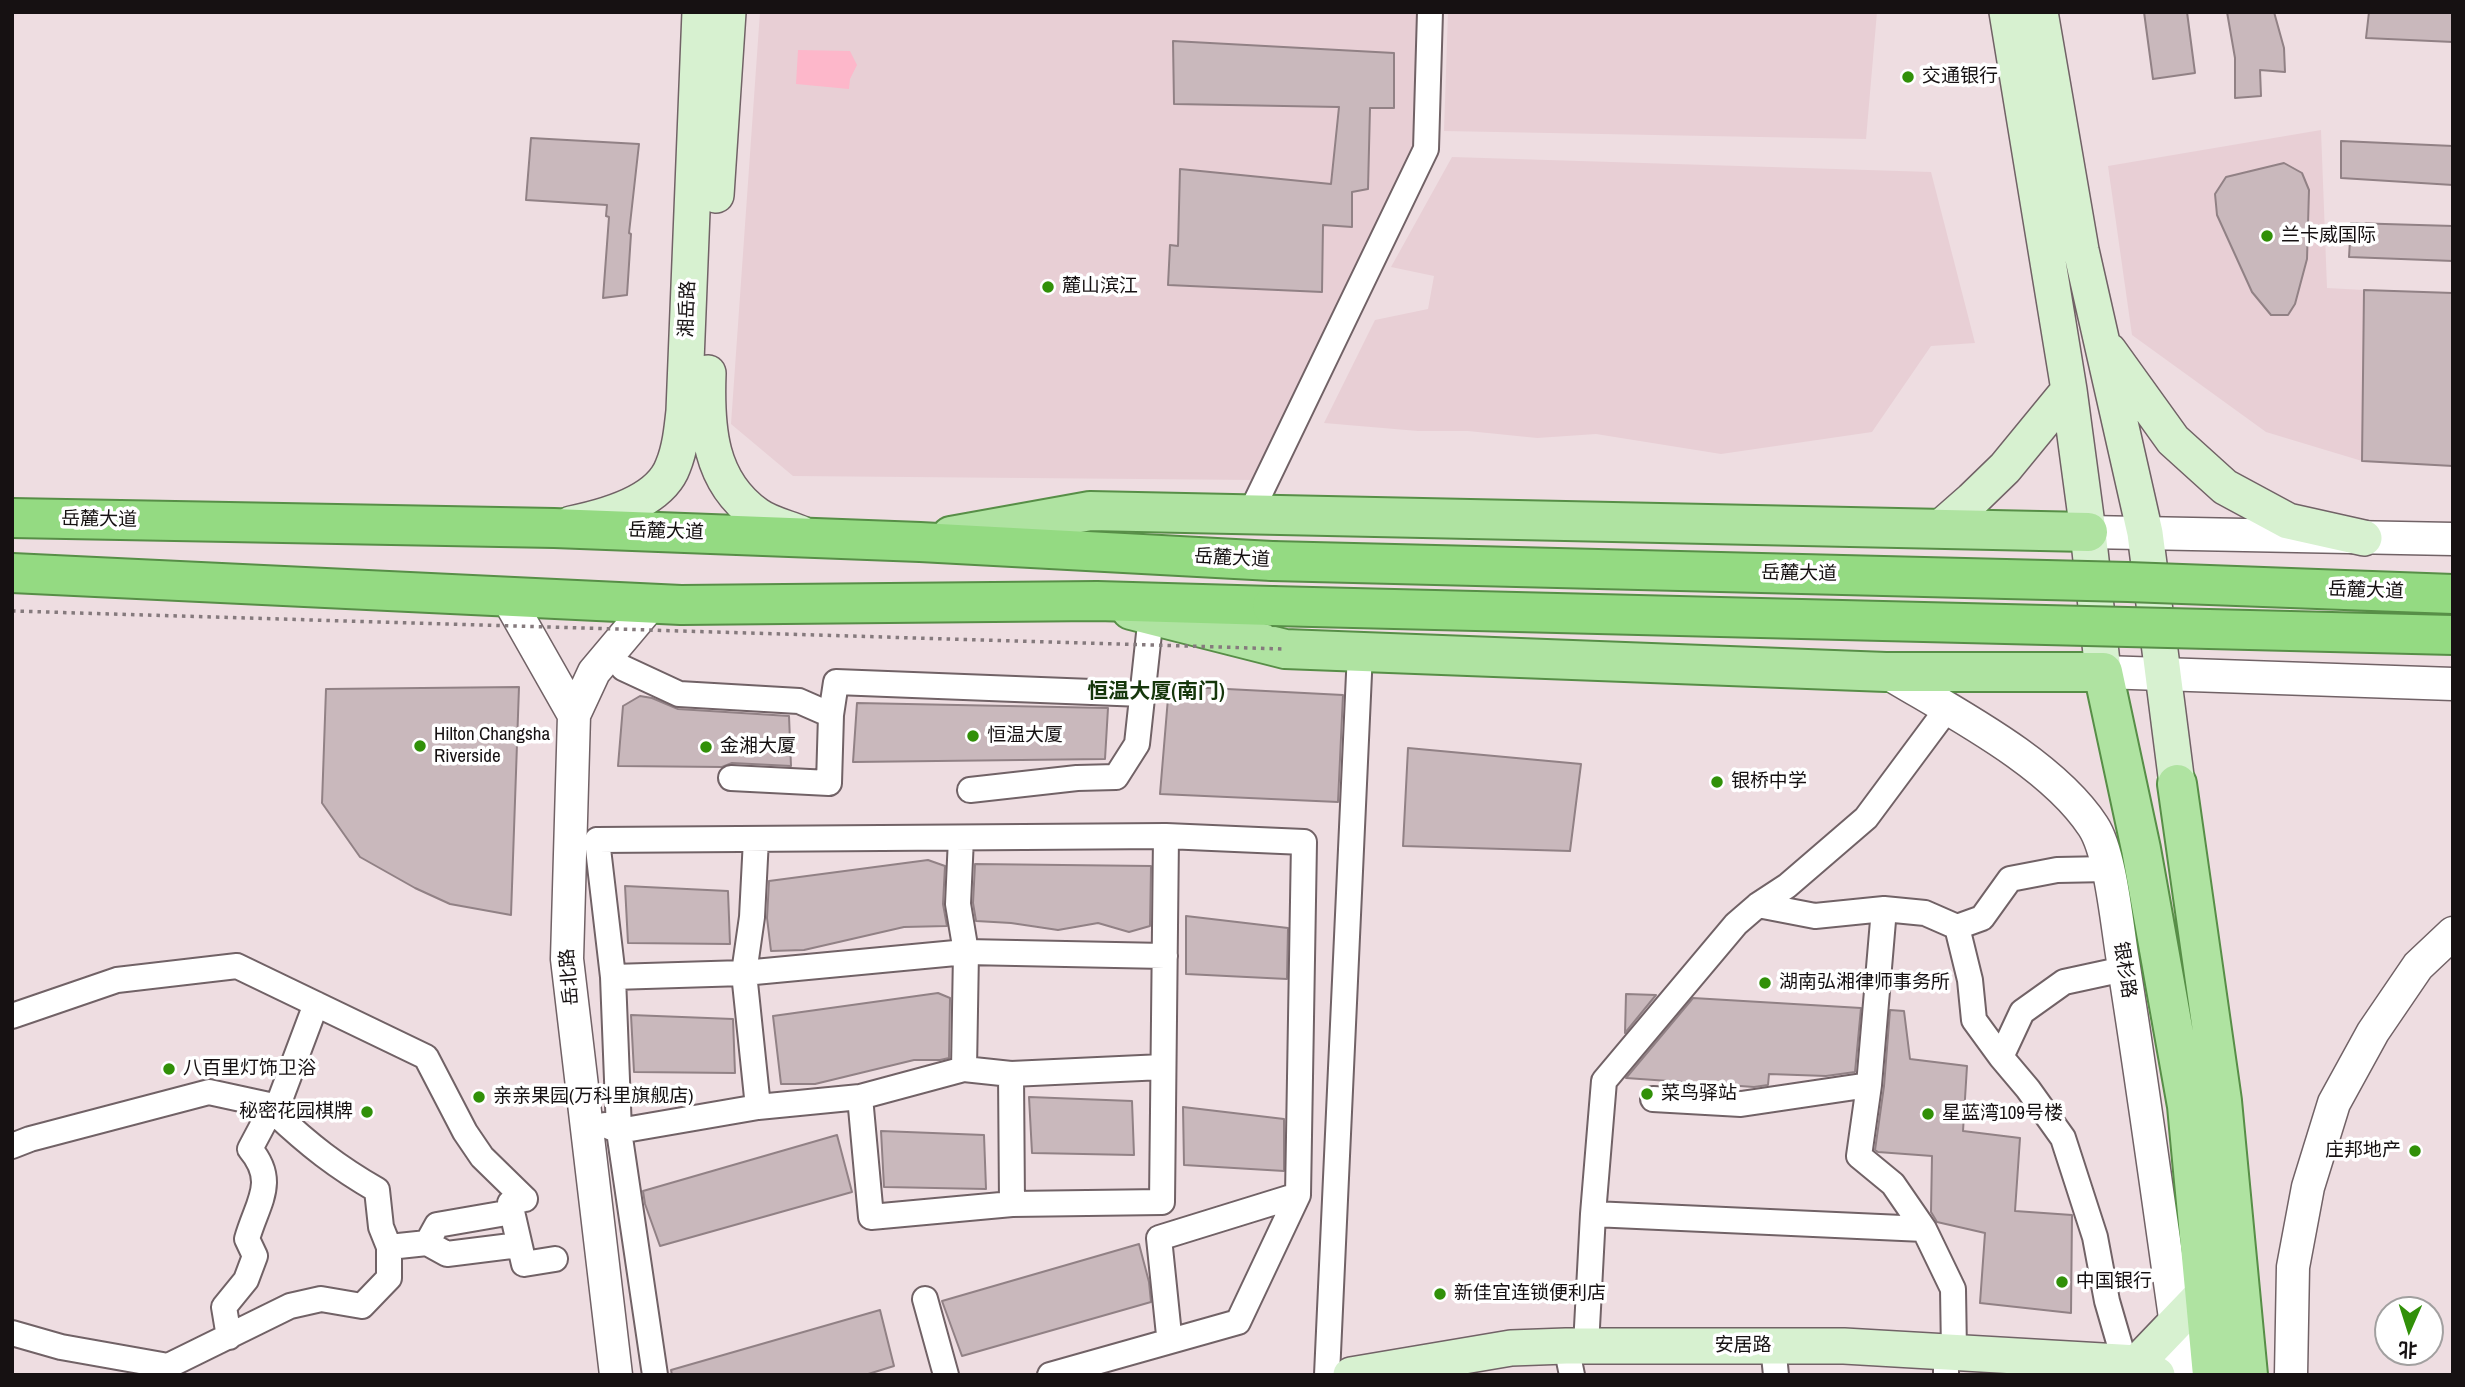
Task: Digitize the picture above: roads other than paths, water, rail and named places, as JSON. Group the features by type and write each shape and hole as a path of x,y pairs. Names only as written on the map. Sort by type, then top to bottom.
{"highway":[{"name":"岳麓大道","path":"12,518 554,528 920,542 1272,561 2127,582 2453,594"},
{"path":"23,575 681,605 1097,601 2453,635"}],"main road":[{"name":"湘岳路","path":"554,528 616,512 642,500 657,488 673,469 684,411 700,12"},
{"name":"湘岳路","path":"728,12 710,321 707,403 710,443 726,481 739,499 758,517 812,538"},
{"path":"1097,601 1285,649 1886,672 2103,672 2088,533 2068,390 2007,12"},
{"path":"2040,12 2081,250 2145,533 2222,1101 2248,1375"},
{"path":"2101,339 2173,440 2225,487 2288,521 2364,538"},
{"path":"1939,529 2005,468 2068,390"},
{"path":"920,542 1090,511 2088,533"},
{"name":"银杉路","path":"2103,672 2141,849 2187,1106 2212,1375"},
{"path":"2140,1367 2205,1292"},
{"name":"安居路","path":"1351,1375 1511,1348 1574,1355 1774,1360 1844,1346 1949,1360 2140,1367"}],"street":[{"path":"1250,514 1426,149 1430,12"},
{"path":"2088,533 2453,539"},
{"path":"507,597 574,715"},
{"name":"岳北路","path":"616,1375 567,959 574,715 594,672 652,603"},
{"path":"970,790 1077,778 1116,777 1137,744 1151,615"},
{"path":"1327,1375 1360,652"},
{"path":"623,668 679,694 799,701 831,715"},
{"name":"银杉路","path":"1886,672 2005,744 2073,799 2095,829 2108,869 2147,1107 2176,1324 2180,1375"},
{"path":"2103,672 2453,684"},
{"path":"731,778 829,783 831,715 836,682 1143,694"},
{"path":"1574,1355 1593,1214 1604,1081 1736,924 1787,886 1866,818 1947,709"},
{"path":"860,1097 872,1217 1012,1203 1162,1202 1166,836"},
{"path":"655,1375 619,1131 613,977 597,840 1166,836 1304,842 1298,1195 1238,1322 1050,1375"},
{"path":"961,838 958,904 966,952 964,1069"},
{"path":"756,839 752,916 744,973 758,1107"},
{"path":"1758,905 1815,916 1884,909 1925,913 1957,927 1982,918 2010,879 2057,870 2108,869"},
{"path":"1884,909 1859,1156 1893,1184 1924,1229 1953,1289 1949,1360"},
{"path":"1957,927 1970,980 1974,1020 2063,1138 2095,1237 2106,1301 2140,1367"},
{"path":"2291,1375 2293,1267 2308,1187 2333,1103 2373,1032 2418,966 2453,933"},
{"path":"613,977 744,973 966,952 1165,956"},
{"path":"12,1016 117,980 237,966 426,1056 476,1148 525,1199 510,1203 524,1264 555,1259"},
{"path":"2001,1057 2022,1012 2064,982 2124,969"},
{"path":"12,1333 61,1347 168,1366 290,1306 321,1299 362,1306 389,1278 389,1247 381,1227 377,1190 340,1169 275,1113 316,1004"},
{"path":"586,1118 619,1131 758,1107 860,1097 964,1069 1011,1074 1163,1067"},
{"path":"1011,1074 1012,1203"},
{"path":"1653,1099 1741,1104 1868,1085"},
{"path":"12,1146 209,1092 278,1107"},
{"path":"229,1337 224,1307 246,1280 251,1268 255,1256 247,1239 266,1182 260,1160 250,1149 267,1117 278,1107"},
{"path":"1168,1335 1159,1238 1298,1195"},
{"path":"427,1243 436,1225 512,1212"},
{"path":"1593,1214 1924,1229"},
{"path":"389,1247 427,1243 447,1254 519,1245"},
{"path":"925,1299 946,1375"}],"place":[{"name":"交通银行","path":"1908,77"},
{"name":"兰卡威国际","path":"2267,236"},
{"name":"麓山滨江","path":"1048,287"},
{"name":"恒温大厦","path":"973,736"},
{"name":"Hilton Changsha Riverside","path":"420,746"},
{"name":"金湘大厦","path":"706,747"},
{"name":"银桥中学","path":"1717,782"},
{"name":"湖南弘湘律师事务所","path":"1765,983"},
{"name":"八百里灯饰卫浴","path":"169,1069"},
{"name":"菜鸟驿站","path":"1647,1094"},
{"name":"亲亲果园(万科里旗舰店)","path":"479,1097"},
{"name":"秘密花园棋牌","path":"367,1112"},
{"name":"星蓝湾109号楼","path":"1928,1114"},
{"name":"庄邦地产","path":"2415,1151"},
{"name":"中国银行","path":"2062,1282"},
{"name":"新佳宜连锁便利店","path":"1440,1294"}],"district":[{"name":"恒温大厦(南门)","path":"1156,692"}]}
